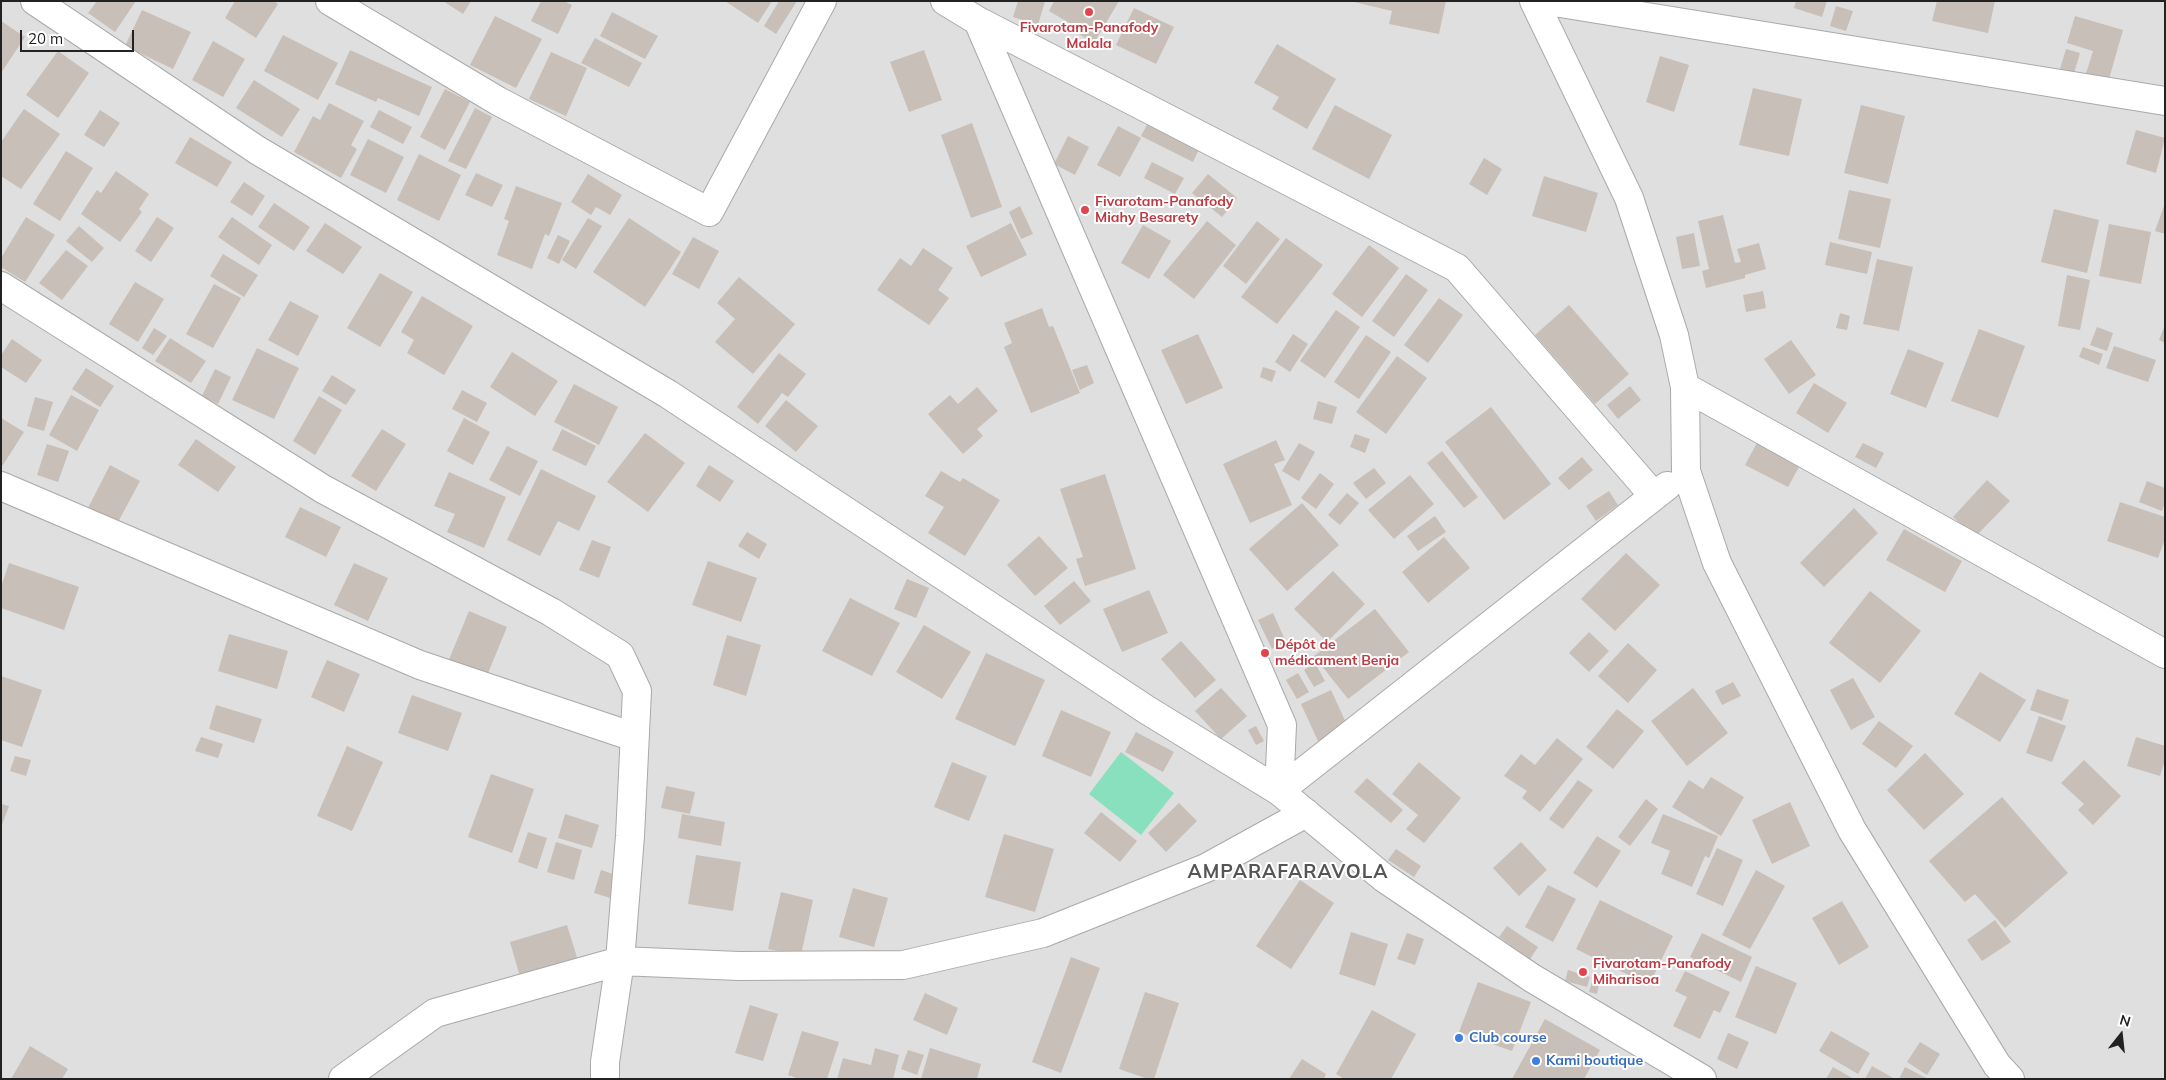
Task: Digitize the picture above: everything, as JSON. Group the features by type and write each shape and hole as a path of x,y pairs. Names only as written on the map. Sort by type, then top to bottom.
{"street":[{"path":"35,1 257,150 668,394 1146,710 1278,790 1384,878 1532,978 1702,1079"},
{"path":"330,1 498,101 709,212 822,1"},
{"path":"945,1 978,21 1457,268 1654,496"},
{"path":"1534,1 1629,198 1674,335 1686,387 1686,471 1717,563 1852,830 1998,1065 2010,1079"},
{"path":"1548,1 2165,101"},
{"path":"978,21 1282,725 1278,790"},
{"path":"1,286 323,489 551,612 620,655 637,691 630,836 620,961 605,1062 605,1079"},
{"path":"1686,387 2165,654"},
{"path":"1278,790 1686,471"},
{"path":"1,486 420,665 634,737"},
{"path":"343,1079 435,1013 620,961 739,966 903,965 1043,933 1206,868 1306,814"}],"shaded area":[{"path":"1,1 2165,1 2165,1079 1,1079"}],"green space":[{"path":"1121,752 1174,793 1141,835 1089,794"}],"building":[{"path":"97,1 136,1 115,32 88,13"},
{"path":"235,1 274,1 278,4 256,38 225,18"},
{"path":"443,1 471,1 463,14"},
{"path":"541,1 564,1 572,5 558,34 531,21"},
{"path":"725,1 772,1 758,23"},
{"path":"779,1 797,1 776,34 764,26"},
{"path":"1018,1 1045,1 1038,25 1013,17"},
{"path":"1054,1 1119,1 1094,43 1079,34 1081,30 1049,11"},
{"path":"1350,1 1446,1 1439,34 1389,24 1392,11"},
{"path":"1796,1 1827,1 1822,17 1794,8"},
{"path":"1937,1 1995,1 1988,33 1932,21"},
{"path":"1836,6 1853,11 1846,31 1830,26"},
{"path":"1134,8 1174,27 1156,64 1116,45"},
{"path":"142,10 191,32 173,69 125,46"},
{"path":"612,12 658,36 645,59 600,36"},
{"path":"495,16 542,39 516,88 470,65"},
{"path":"2075,16 2123,30 2107,86 2084,80 2093,51 2067,43"},
{"path":"1,21 25,37 1,73"},
{"path":"283,35 338,63 318,100 264,71"},
{"path":"595,38 642,63 629,87 581,63"},
{"path":"213,41 245,59 223,97 192,80"},
{"path":"1277,44 1336,79 1307,129 1272,109 1279,97 1254,83"},
{"path":"2066,49 2080,53 2074,73 2060,69"},
{"path":"350,50 432,87 419,116 378,98 376,102 335,84"},
{"path":"924,50 942,100 909,112 890,62"},
{"path":"58,51 89,73 58,118 26,95"},
{"path":"551,52 587,68 566,116 529,99"},
{"path":"1660,56 1689,65 1674,112 1646,102"},
{"path":"254,80 300,109 282,137 236,108"},
{"path":"1753,88 1802,99 1789,156 1739,145"},
{"path":"445,89 470,102 445,150 420,137"},
{"path":"329,103 364,121 351,145 357,149 341,178 294,152 313,116 320,120"},
{"path":"1335,105 1392,135 1369,179 1312,149"},
{"path":"1861,105 1905,116 1888,184 1844,173"},
{"path":"475,108 492,117 466,169 448,161"},
{"path":"24,109 60,134 21,189 1,176 1,142"},
{"path":"100,110 120,123 104,147 84,135"},
{"path":"379,110 412,127 403,144 370,127"},
{"path":"1149,121 1200,147 1193,162 1141,136"},
{"path":"972,123 1002,207 971,218 941,135"},
{"path":"1118,126 1141,138 1120,177 1097,165"},
{"path":"2136,130 2165,138 2156,173 2126,164"},
{"path":"1068,136 1089,147 1075,175 1054,164"},
{"path":"190,137 232,162 217,187 175,163"},
{"path":"368,139 404,157 386,193 350,175"},
{"path":"66,151 93,168 60,221 33,204"},
{"path":"419,154 461,175 439,221 397,200"},
{"path":"1484,158 1502,169 1487,195 1469,184"},
{"path":"1152,162 1184,178 1175,194 1144,178"},
{"path":"116,171 149,194 139,209 142,212 120,242 81,214 97,190 101,193"},
{"path":"476,173 503,185 492,207 465,195"},
{"path":"588,174 622,195 610,215 596,207 591,215 571,202"},
{"path":"1208,174 1237,198 1222,217 1192,193"},
{"path":"1544,176 1598,193 1586,232 1532,216"},
{"path":"244,182 265,196 252,216 230,202"},
{"path":"516,186 562,203 549,236 545,234 532,269 497,255 509,221 504,219"},
{"path":"1849,190 1891,199 1880,248 1838,239"},
{"path":"274,203 310,227 294,251 258,227"},
{"path":"2165,203 2165,234 2155,231"},
{"path":"1020,206 1033,234 1021,239 1009,212"},
{"path":"2054,209 2099,220 2087,273 2041,262"},
{"path":"1723,215 1735,263 1741,262 1737,249 1759,243 1766,269 1745,275 1745,278 1706,288 1702,271 1709,269 1698,221"},
{"path":"26,217 55,235 25,282 1,267 1,258"},
{"path":"157,217 174,228 151,262 135,251"},
{"path":"232,217 272,245 259,265 218,237"},
{"path":"588,218 602,226 576,269 562,260"},
{"path":"629,218 681,252 645,307 593,272"},
{"path":"1207,221 1236,245 1194,299 1163,275"},
{"path":"1257,221 1280,239 1246,284 1223,266"},
{"path":"325,223 362,247 343,274 306,251"},
{"path":"1011,223 1027,255 981,277 966,246"},
{"path":"2109,224 2151,232 2141,284 2099,276"},
{"path":"1143,225 1171,241 1149,279 1121,263"},
{"path":"79,226 104,248 92,262 66,241"},
{"path":"1694,233 1700,266 1682,269 1676,237"},
{"path":"558,235 570,241 559,264 547,258"},
{"path":"693,237 719,251 699,289 672,274"},
{"path":"1286,238 1323,265 1277,324 1241,297"},
{"path":"1830,242 1872,252 1867,274 1825,265"},
{"path":"1369,245 1399,268 1362,317 1332,294"},
{"path":"923,248 953,268 938,290 949,298 929,325 877,290 900,258 911,266"},
{"path":"66,250 88,266 62,300 39,283"},
{"path":"223,254 258,275 244,297 210,276"},
{"path":"1877,259 1913,267 1899,331 1863,324"},
{"path":"380,273 413,292 380,347 347,328"},
{"path":"1406,274 1428,290 1394,337 1372,321"},
{"path":"2067,275 2090,280 2080,330 2058,326"},
{"path":"739,277 795,324 753,374 715,342 735,319 717,303"},
{"path":"135,282 164,299 138,342 109,324"},
{"path":"214,284 241,298 213,348 186,334"},
{"path":"1763,291 1766,308 1746,312 1743,295"},
{"path":"422,296 473,326 444,375 407,353 414,340 401,332"},
{"path":"1439,298 1463,315 1428,363 1404,345"},
{"path":"290,301 319,316 298,356 268,340"},
{"path":"1569,305 1629,374 1595,404 1535,335"},
{"path":"1042,308 1049,327 1053,326 1080,393 1031,413 1004,347 1012,343 1004,323"},
{"path":"1336,310 1360,327 1325,378 1300,361"},
{"path":"1840,313 1850,316 1847,330 1836,328"},
{"path":"2165,325 2165,343 2159,340"},
{"path":"2097,327 2113,333 2107,351 2090,345"},
{"path":"154,328 167,336 153,355 142,348"},
{"path":"1979,329 2025,346 1998,418 1951,401"},
{"path":"1198,334 1223,388 1186,404 1161,350"},
{"path":"1293,334 1308,344 1290,372 1275,362"},
{"path":"1366,335 1391,352 1359,399 1334,382"},
{"path":"170,338 206,361 191,383 155,361"},
{"path":"12,339 42,360 26,383 1,367 1,355"},
{"path":"1791,340 1816,375 1789,394 1764,359"},
{"path":"2114,346 2156,360 2148,382 2106,368"},
{"path":"2083,347 2103,354 2099,365 2079,357"},
{"path":"257,348 299,368 274,419 232,400"},
{"path":"1908,349 1944,363 1926,408 1890,394"},
{"path":"512,352 558,381 535,416 490,387"},
{"path":"779,353 806,374 788,397 782,393 758,424 737,407"},
{"path":"1397,356 1427,378 1386,434 1356,412"},
{"path":"1087,365 1094,383 1080,390 1072,370"},
{"path":"1263,367 1276,371 1272,382 1260,377"},
{"path":"86,368 114,386 100,407 72,389"},
{"path":"215,369 231,377 218,404 202,396"},
{"path":"332,375 356,390 346,405 322,391"},
{"path":"1814,383 1847,403 1828,433 1796,413"},
{"path":"574,384 618,407 599,445 554,422"},
{"path":"1630,386 1641,400 1618,419 1607,405"},
{"path":"977,387 998,411 977,429 983,436 963,454 928,414 950,395 958,404"},
{"path":"462,390 487,403 477,422 452,409"},
{"path":"71,395 99,410 77,451 49,435"},
{"path":"319,396 342,410 315,455 293,441"},
{"path":"35,397 53,402 44,431 27,426"},
{"path":"786,400 818,426 796,452 765,426"},
{"path":"1318,401 1337,407 1332,424 1313,419"},
{"path":"1491,407 1551,484 1504,520 1445,442"},
{"path":"1,418 24,432 1,468"},
{"path":"464,418 490,432 473,465 447,451"},
{"path":"382,429 406,444 376,491 351,476"},
{"path":"562,429 596,446 586,466 552,450"},
{"path":"645,433 685,463 648,512 607,482"},
{"path":"1355,434 1370,439 1365,453 1350,447"},
{"path":"196,439 236,467 218,492 178,465"},
{"path":"1276,440 1285,460 1274,464 1292,505 1250,523 1223,464"},
{"path":"1299,443 1315,452 1299,481 1282,471"},
{"path":"1757,443 1800,465 1788,487 1745,465"},
{"path":"1863,443 1884,453 1876,468 1855,457"},
{"path":"47,444 69,451 58,482 37,475"},
{"path":"507,446 538,461 520,496 489,480"},
{"path":"1442,451 1478,497 1464,508 1427,463"},
{"path":"1582,457 1593,470 1569,490 1558,478"},
{"path":"110,465 140,481 117,524 88,508"},
{"path":"709,465 734,481 720,502 696,486"},
{"path":"1374,468 1386,483 1366,499 1353,483"},
{"path":"541,469 596,496 579,531 558,521 540,556 507,540"},
{"path":"941,471 960,482 963,478 1000,500 965,556 928,533 944,507 925,496"},
{"path":"449,472 506,497 484,548 447,532 455,514 434,506"},
{"path":"1320,473 1334,484 1316,509 1301,498"},
{"path":"1105,474 1136,569 1085,586 1076,559 1083,557 1060,489"},
{"path":"1410,475 1434,504 1394,539 1368,510"},
{"path":"1987,480 2010,501 1975,537 1953,517"},
{"path":"2147,481 2165,488 2165,502 2162,511 2139,502"},
{"path":"1609,491 1618,505 1596,521 1586,506"},
{"path":"1347,493 1359,503 1340,525 1328,515"},
{"path":"2120,502 2165,517 2165,539 2158,558 2107,541"},
{"path":"1302,503 1339,545 1287,591 1249,549"},
{"path":"300,507 341,527 326,557 285,537"},
{"path":"1854,508 1878,533 1824,587 1800,563"},
{"path":"1435,516 1446,532 1418,551 1407,536"},
{"path":"1904,529 1962,561 1945,592 1886,560"},
{"path":"747,532 767,544 759,559 738,546"},
{"path":"1039,536 1068,568 1035,596 1007,565"},
{"path":"1444,537 1470,568 1428,603 1402,572"},
{"path":"592,540 611,547 599,578 579,570"},
{"path":"1626,553 1660,585 1615,631 1581,599"},
{"path":"708,561 757,578 741,622 692,605"},
{"path":"9,563 79,587 64,630 1,608 1,587"},
{"path":"354,563 388,578 368,621 334,605"},
{"path":"1333,571 1365,604 1327,642 1294,609"},
{"path":"907,579 929,588 916,618 894,609"},
{"path":"1074,581 1091,601 1060,625 1044,606"},
{"path":"1149,590 1168,633 1122,652 1103,609"},
{"path":"1870,591 1921,631 1880,683 1829,643"},
{"path":"850,598 900,623 872,676 822,651"},
{"path":"1375,609 1409,652 1348,699 1314,656"},
{"path":"469,611 507,627 486,678 448,662"},
{"path":"1273,613 1286,642 1272,649 1258,620"},
{"path":"924,625 971,652 942,699 896,672"},
{"path":"1589,632 1609,651 1589,672 1569,653"},
{"path":"229,634 288,651 277,689 218,671"},
{"path":"727,635 761,645 746,696 713,685"},
{"path":"1181,641 1216,680 1195,698 1161,659"},
{"path":"1628,643 1657,670 1628,703 1598,676"},
{"path":"986,653 1045,680 1015,746 955,719"},
{"path":"327,660 360,674 344,712 311,697"},
{"path":"1315,663 1325,681 1314,687 1304,670"},
{"path":"1980,672 2026,700 2000,742 1954,714"},
{"path":"1298,673 1309,692 1297,699 1286,680"},
{"path":"1,676 42,690 22,747 1,740"},
{"path":"1853,678 1875,717 1851,730 1830,690"},
{"path":"1733,682 1741,696 1722,705 1715,691"},
{"path":"1221,688 1247,716 1221,739 1195,711"},
{"path":"1693,688 1728,733 1687,766 1651,721"},
{"path":"2037,689 2069,700 2062,721 2030,710"},
{"path":"1331,690 1348,727 1318,741 1301,704"},
{"path":"412,695 462,713 448,751 398,733"},
{"path":"216,705 262,719 254,743 209,729"},
{"path":"1617,709 1644,731 1613,769 1586,747"},
{"path":"1061,710 1111,732 1091,777 1042,756"},
{"path":"2039,716 2066,726 2052,762 2026,753"},
{"path":"1879,721 1913,746 1896,768 1862,744"},
{"path":"1256,726 1264,741 1256,745 1248,730"},
{"path":"1136,732 1174,752 1163,772 1125,752"},
{"path":"201,737 223,744 218,758 195,751"},
{"path":"2136,737 2165,746 2165,760 2160,776 2127,766"},
{"path":"1557,738 1583,759 1540,812 1522,798 1527,791 1504,776 1521,754 1535,765"},
{"path":"347,746 383,762 352,831 317,816"},
{"path":"1925,753 1964,794 1924,830 1887,790"},
{"path":"15,756 31,760 26,776 10,771"},
{"path":"2084,760 2121,796 2093,825 2078,810 2084,804 2061,783"},
{"path":"952,762 987,776 969,821 934,807"},
{"path":"1419,762 1461,798 1424,843 1406,829 1418,815 1392,794"},
{"path":"491,774 534,789 512,853 468,837"},
{"path":"1711,777 1744,797 1721,836 1672,807 1689,780 1703,789"},
{"path":"1367,778 1403,810 1391,823 1354,792"},
{"path":"1578,780 1593,790 1563,829 1549,819"},
{"path":"666,786 695,792 690,814 661,808"},
{"path":"2002,797 2068,873 2005,928 1975,894 1965,902 1929,861"},
{"path":"1646,799 1658,809 1630,846 1618,837"},
{"path":"1790,802 1810,846 1772,864 1752,820"},
{"path":"1179,803 1197,821 1166,852 1148,833"},
{"path":"1,804 9,806 1,827"},
{"path":"1101,812 1137,841 1120,862 1084,833"},
{"path":"565,814 599,825 592,848 558,838"},
{"path":"682,814 725,822 721,846 678,838"},
{"path":"1663,814 1718,836 1709,858 1705,856 1692,887 1661,874 1670,851 1651,843"},
{"path":"528,832 547,838 537,869 518,862"},
{"path":"1004,834 1054,849 1035,912 985,897"},
{"path":"1597,836 1621,851 1597,888 1573,873"},
{"path":"556,842 582,850 574,880 547,872"},
{"path":"1521,842 1547,870 1519,896 1493,868"},
{"path":"1717,848 1743,860 1723,906 1696,894"},
{"path":"1396,849 1421,866 1414,877 1388,860"},
{"path":"696,855 741,862 733,911 688,904"},
{"path":"601,870 616,875 610,898 594,893"},
{"path":"1756,870 1785,886 1750,949 1722,935"},
{"path":"1300,880 1334,903 1291,969 1256,946"},
{"path":"1548,885 1576,899 1553,942 1525,927"},
{"path":"853,888 888,898 874,947 839,937"},
{"path":"781,892 813,900 801,955 768,949"},
{"path":"1600,900 1673,936 1649,985 1576,949"},
{"path":"1842,901 1869,947 1839,965 1812,918"},
{"path":"1995,920 2011,942 1982,961 1967,940"},
{"path":"567,925 579,964 521,980 510,942"},
{"path":"1507,926 1538,947 1530,959 1499,937"},
{"path":"1351,932 1388,944 1375,986 1339,974"},
{"path":"1407,933 1424,939 1415,965 1397,959"},
{"path":"1702,933 1752,957 1741,982 1690,957"},
{"path":"1071,957 1100,968 1061,1073 1032,1062"},
{"path":"1756,966 1797,983 1776,1034 1735,1017"},
{"path":"1568,970 1590,977 1587,987 1565,981"},
{"path":"1685,971 1730,992 1720,1013 1714,1010 1700,1039 1673,1026 1687,997 1675,991"},
{"path":"1478,982 1531,1002 1512,1051 1459,1032"},
{"path":"1592,982 1599,984 1597,994 1589,992"},
{"path":"1145,992 1179,1003 1154,1079 1148,1079 1119,1069"},
{"path":"925,993 958,1008 947,1035 913,1020"},
{"path":"750,1005 778,1014 763,1061 735,1053"},
{"path":"1372,1010 1416,1034 1391,1079 1344,1079 1336,1074"},
{"path":"1545,1019 1600,1050 1584,1079 1512,1079"},
{"path":"802,1031 839,1042 827,1079 799,1079 788,1075"},
{"path":"1831,1031 1870,1053 1858,1074 1819,1051"},
{"path":"1728,1033 1749,1042 1737,1069 1717,1059"},
{"path":"1920,1042 1940,1054 1927,1075 1907,1062"},
{"path":"30,1046 68,1069 62,1079 11,1079"},
{"path":"875,1048 899,1055 893,1079 837,1079 843,1058 871,1065"},
{"path":"930,1048 981,1064 977,1079 921,1079"},
{"path":"908,1050 924,1055 917,1075 901,1069"},
{"path":"1302,1059 1326,1074 1324,1079 1289,1079"},
{"path":"1872,1066 1895,1079 1865,1079"},
{"path":"1833,1067 1854,1079 1826,1079"},
{"path":"1905,1067 1928,1079 1899,1079"}],"place":[{"name":"Fivarotam-Panafody Malala","path":"1089,12"},
{"name":"Fivarotam-Panafody Miahy Besarety","path":"1085,210"},
{"name":"Dépôt de médicament Benja","path":"1265,653"},
{"name":"Fivarotam-Panafody Miharisoa","path":"1583,972"},
{"name":"Club course","path":"1459,1038"},
{"name":"Kami boutique","path":"1536,1061"}],"district":[{"name":"AMPARAFARAVOLA","path":"1288,872"}]}
